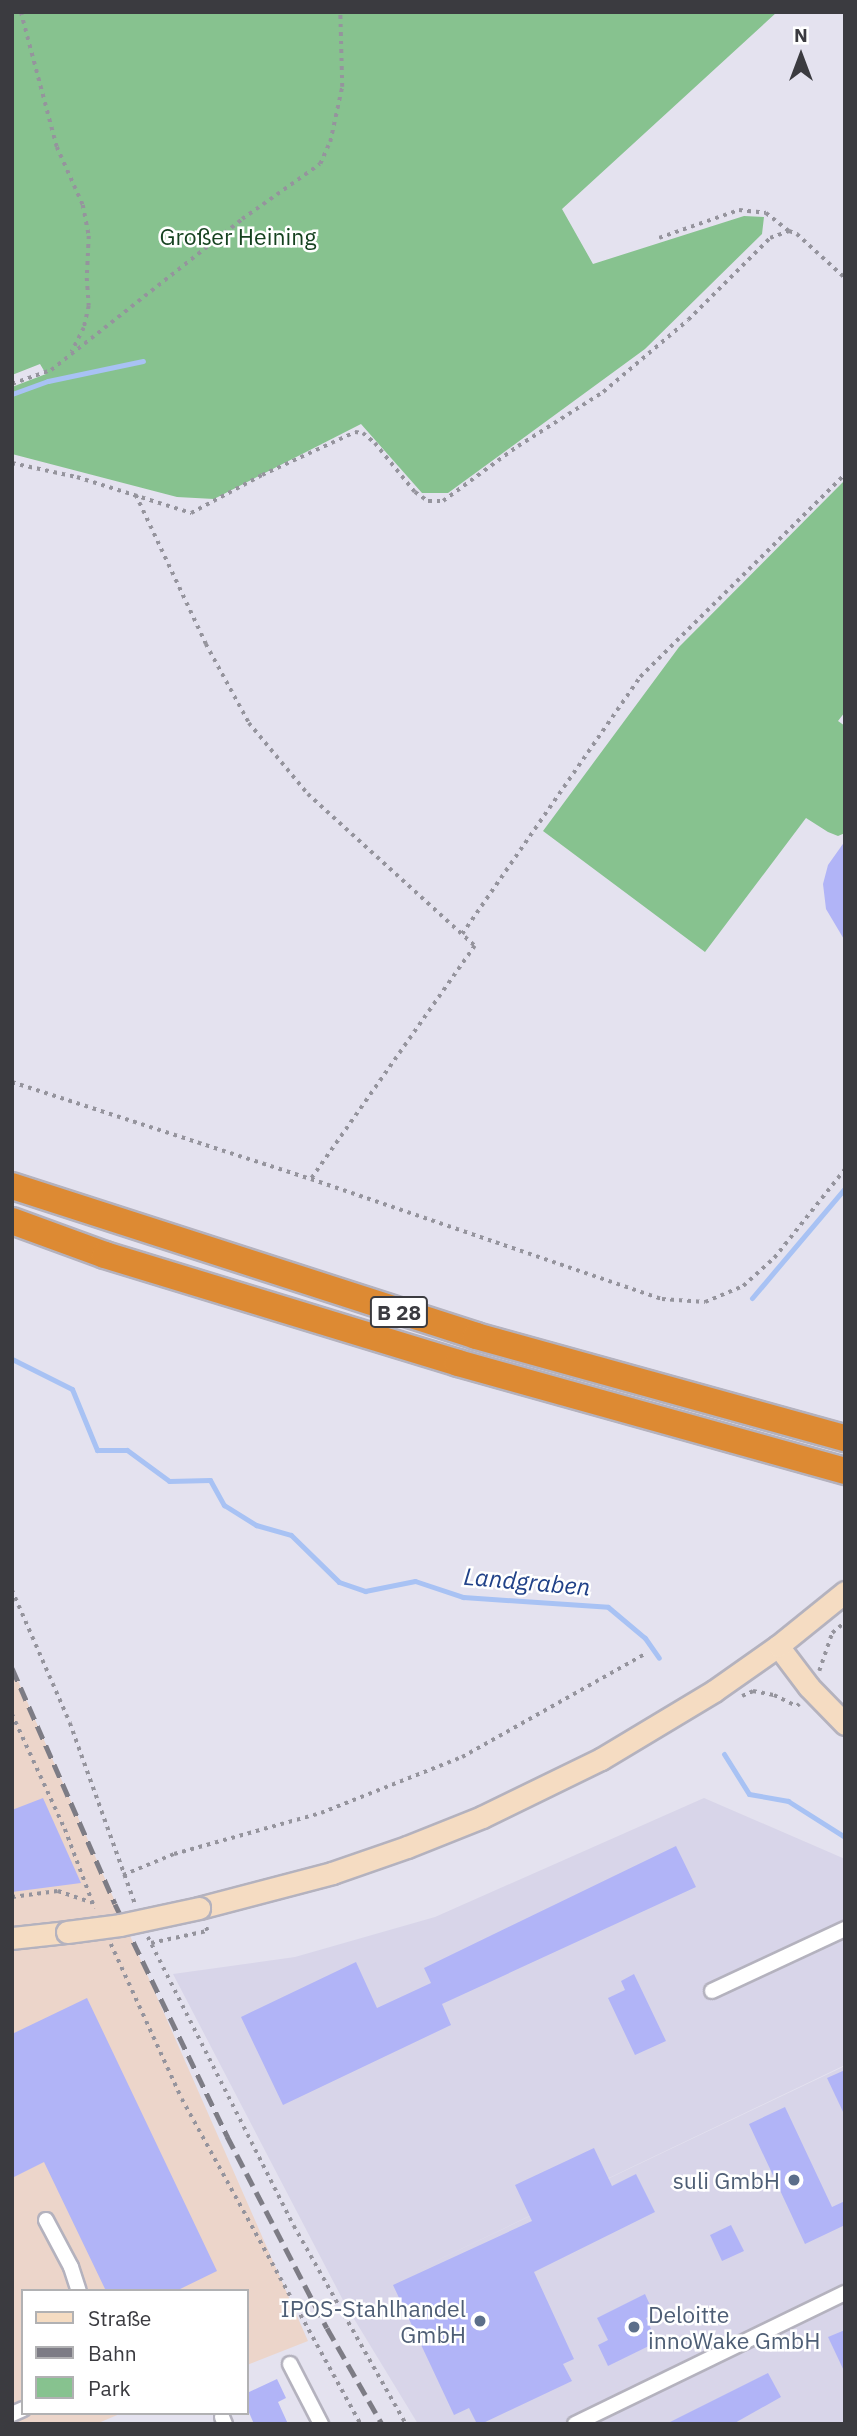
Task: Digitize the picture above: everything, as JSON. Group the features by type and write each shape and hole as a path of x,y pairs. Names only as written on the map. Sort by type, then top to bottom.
{"highway":[{"name":"B 28","path":"12,1186 476,1336 845,1438"},
{"name":"B 28","path":"12,1221 106,1255 458,1363 845,1471"}],"main road":[{"path":"12,1938 202,1916 332,1872 482,1816 601,1759 715,1691 778,1646 845,1592"},
{"path":"778,1646 809,1687 845,1724"}],"street":[{"path":"712,1991 845,1929"},
{"path":"46,2220 71,2267 78,2289"},
{"path":"575,2424 845,2293"},
{"path":"290,2364 321,2424"}],"path":[{"path":"21,12 53,134 83,205 89,236 89,306 84,328 71,354"},
{"path":"12,384 51,370 242,219 320,164 330,142 341,87 340,12"},
{"path":"659,238 739,210 766,213 797,234 845,278"},
{"path":"12,463 77,477 191,513 262,475 355,432 363,433 374,443 415,492 428,501 443,501 518,446 603,392 688,320 769,238 789,231"},
{"path":"462,934 640,677 845,474"},
{"path":"136,495 206,644 249,723 309,794 475,946 311,1179"},
{"path":"12,1082 311,1179 662,1299 705,1302 743,1286 774,1258 845,1169"},
{"path":"12,1590 70,1723 137,1909"},
{"path":"123,1875 174,1854 321,1813 462,1757 645,1654"},
{"path":"12,1714 65,1829 98,1915"},
{"path":"12,1898 58,1891 92,1903"},
{"path":"151,1943 207,1931 202,1916"},
{"path":"146,1931 294,2226 406,2424"},
{"path":"109,1940 182,2099 361,2424"}],"shaded area":[{"path":"12,1667 308,2341 248,2365 248,2289 21,2289 21,2415 117,2415 96,2424 12,2424"},
{"path":"704,1798 845,1859 845,2065 398,2279 845,2066 845,2424 418,2424 345,2304 173,1974 295,1957 435,1917"}],"green space":[{"name":"Großer Heining","path":"12,12 777,12 562,209 593,264 744,216 764,217 762,234 645,349 448,493 422,493 361,424 214,499 177,497 12,454 12,387 46,374 40,364 12,375"},
{"path":"845,480 845,712 838,721 845,726 845,833 838,836 806,818 705,952 543,831 679,647"}],"building":[{"path":"845,841 845,941 826,909 823,884 828,865"},
{"path":"43,1798 81,1883 12,1892 12,1810"},
{"path":"676,1846 696,1887 442,2004 451,2025 283,2105 241,2017 356,1962 377,2008 431,1983 424,1968"},
{"path":"634,1974 666,2041 635,2055 608,1998 625,1990 621,1981"},
{"path":"87,1998 217,2271 180,2289 105,2289 44,2162 12,2178 12,2034"},
{"path":"845,2070 845,2116 827,2078"},
{"path":"785,2107 832,2207 845,2201 845,2225 805,2244 749,2124"},
{"path":"594,2148 612,2186 636,2174 655,2212 534,2272 574,2359 563,2364 572,2381 481,2424 477,2424 469,2408 454,2415 393,2285 532,2221 515,2185"},
{"path":"731,2225 744,2251 722,2261 710,2235"},
{"path":"645,2294 654,2314 646,2318 657,2342 608,2366 598,2345 608,2340 597,2318"},
{"path":"845,2330 845,2373 828,2337"},
{"path":"768,2373 781,2397 733,2424 666,2424"},
{"path":"277,2379 286,2398 278,2402 288,2424 254,2424 248,2410 248,2393"}],"waterway":[{"path":"12,394 48,381 143,361"},
{"path":"752,1298 845,1188"},
{"name":"Landgraben","path":"12,1359 72,1389 97,1450 127,1450 169,1481 210,1480 224,1505 256,1525 291,1535 339,1582 365,1591 415,1581 463,1597 608,1607 645,1638 659,1658"},
{"name":"Landgraben","path":"724,1754 749,1794 788,1801 845,1837"}],"railway":[{"path":"12,1668 115,1904 227,2136 327,2328 382,2424"}],"place":[{"name":"suli GmbH","path":"794,2180"},
{"name":"IPOS-Stahlhandel GmbH","path":"480,2321"},
{"name":"Deloitte innoWake GmbH","path":"634,2327"}]}
